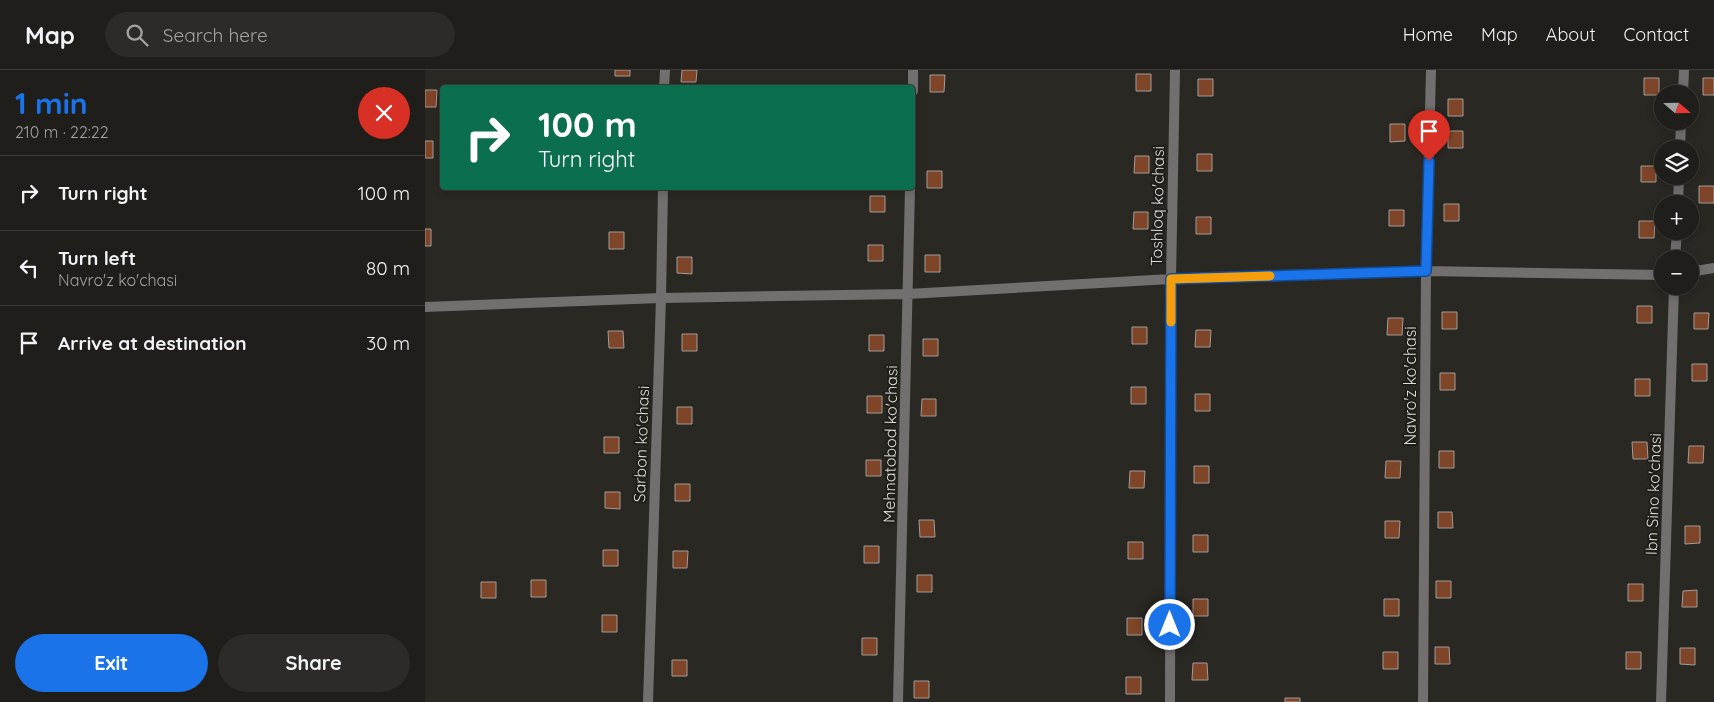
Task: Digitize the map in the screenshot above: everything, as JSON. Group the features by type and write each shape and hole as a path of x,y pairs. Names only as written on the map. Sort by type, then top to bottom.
{"street":[{"path":"665,70 665,85"},
{"path":"913,70 913,85"},
{"name":"Toshloq ko'chasi","path":"1170,702 1171,279 1175,70"},
{"name":"Navro'z ko'chasi","path":"1423,702 1426,271 1431,70"},
{"path":"1683,85 1684,70"},
{"name":"Sarbon ko'chasi","path":"648,702 663,190"},
{"name":"Mehnatobod ko'chasi","path":"898,702 911,190"},
{"path":"1699,270 1714,268"},
{"path":"425,307 661,298 908,294 1171,279 1426,271 1654,274"},
{"name":"Ibn Sino ko'chasi","path":"1661,702 1674,295"}],"building":[{"path":"615,70 630,70 630,76 615,76"},
{"path":"682,70 697,70 696,82 681,82"},
{"path":"1136,74 1151,74 1151,91 1136,91"},
{"path":"930,75 945,75 944,92 930,92"},
{"path":"1644,78 1659,78 1659,85 1654,85 1654,95 1644,95"},
{"path":"1703,78 1714,78 1714,95 1703,95"},
{"path":"1198,79 1213,79 1213,96 1198,96"},
{"path":"425,90 437,90 436,107 425,107"},
{"path":"1448,99 1463,99 1463,116 1448,116"},
{"path":"1390,124 1405,124 1405,141 1390,142"},
{"path":"1448,131 1463,131 1463,148 1448,148"},
{"path":"425,141 433,141 433,158 425,158"},
{"path":"1197,154 1212,154 1212,171 1197,171"},
{"path":"1135,156 1149,156 1149,173 1134,173"},
{"path":"1641,166 1654,166 1654,182 1641,182"},
{"path":"927,171 942,171 942,188 927,188"},
{"path":"1699,186 1714,186 1714,203 1699,203"},
{"path":"870,196 885,196 885,212 870,212"},
{"path":"1444,204 1459,204 1459,221 1444,221"},
{"path":"1389,210 1404,210 1404,226 1389,226"},
{"path":"1134,212 1148,212 1148,229 1133,229"},
{"path":"1196,217 1211,217 1211,234 1196,234"},
{"path":"1639,221 1654,221 1654,238 1639,238"},
{"path":"425,229 431,229 431,246 425,246"},
{"path":"609,232 624,232 624,249 609,249"},
{"path":"868,245 883,245 883,261 868,261"},
{"path":"925,255 940,255 940,272 925,272"},
{"path":"677,257 692,257 692,274 677,273"},
{"path":"1637,306 1652,306 1652,323 1637,323"},
{"path":"1442,312 1457,312 1457,329 1442,329"},
{"path":"1694,313 1709,313 1708,329 1694,329"},
{"path":"1388,318 1403,318 1402,335 1387,335"},
{"path":"1132,327 1147,327 1147,344 1132,344"},
{"path":"1196,330 1211,330 1210,347 1195,347"},
{"path":"608,331 623,331 624,348 609,348"},
{"path":"682,334 697,334 697,351 682,351"},
{"path":"869,335 884,335 884,351 869,351"},
{"path":"923,339 938,339 938,356 923,356"},
{"path":"1692,364 1707,364 1707,381 1692,381"},
{"path":"1440,373 1455,373 1455,390 1440,390"},
{"path":"1635,379 1650,379 1650,396 1635,396"},
{"path":"1131,387 1146,387 1146,404 1131,404"},
{"path":"1195,394 1210,394 1210,411 1195,411"},
{"path":"867,396 882,396 882,413 867,413"},
{"path":"922,399 936,399 936,416 921,416"},
{"path":"677,407 692,407 692,424 677,424"},
{"path":"604,437 619,437 619,453 604,453"},
{"path":"1632,442 1647,442 1648,459 1633,459"},
{"path":"1689,446 1704,446 1703,463 1688,463"},
{"path":"1439,451 1454,451 1454,468 1439,468"},
{"path":"866,460 881,460 881,476 866,476"},
{"path":"1386,461 1401,461 1400,478 1385,478"},
{"path":"1194,466 1209,466 1209,483 1194,483"},
{"path":"1130,471 1145,471 1144,488 1129,488"},
{"path":"675,484 690,484 690,501 675,501"},
{"path":"605,492 620,492 620,509 605,508"},
{"path":"1438,512 1452,512 1453,528 1438,528"},
{"path":"919,520 934,520 935,537 920,537"},
{"path":"1385,521 1400,521 1399,538 1385,538"},
{"path":"1685,526 1700,526 1700,543 1685,544"},
{"path":"1193,535 1208,535 1208,552 1193,552"},
{"path":"1128,542 1143,542 1143,559 1128,559"},
{"path":"864,546 879,546 879,563 864,563"},
{"path":"603,550 618,550 618,566 603,566"},
{"path":"673,551 688,551 687,568 673,568"},
{"path":"917,575 932,575 932,592 917,592"},
{"path":"531,580 546,580 546,597 531,597"},
{"path":"1436,581 1451,581 1451,598 1436,598"},
{"path":"481,582 496,582 496,598 481,598"},
{"path":"1628,584 1643,584 1643,601 1628,601"},
{"path":"1697,590 1697,607 1682,607 1683,591"},
{"path":"1193,599 1208,599 1208,616 1193,616"},
{"path":"1384,599 1399,599 1399,616 1384,616"},
{"path":"602,615 617,615 617,632 602,632"},
{"path":"1127,618 1142,618 1142,635 1127,635"},
{"path":"862,638 877,638 877,655 862,655"},
{"path":"1435,647 1449,647 1450,664 1435,664"},
{"path":"1680,648 1695,648 1695,665 1680,664"},
{"path":"1383,652 1398,652 1398,669 1383,669"},
{"path":"1626,652 1641,652 1641,669 1626,669"},
{"path":"672,660 687,660 687,676 672,676"},
{"path":"1193,663 1207,663 1208,680 1192,680"},
{"path":"1126,677 1141,677 1141,694 1126,694"},
{"path":"914,681 929,681 929,698 914,698"},
{"path":"1285,698 1300,698 1300,702 1285,702"}],"slow traffic":[{"path":"1171,322 1171,279 1270,276"}],"route":[{"path":"1170,625 1171,279 1426,271 1429,161"}]}
